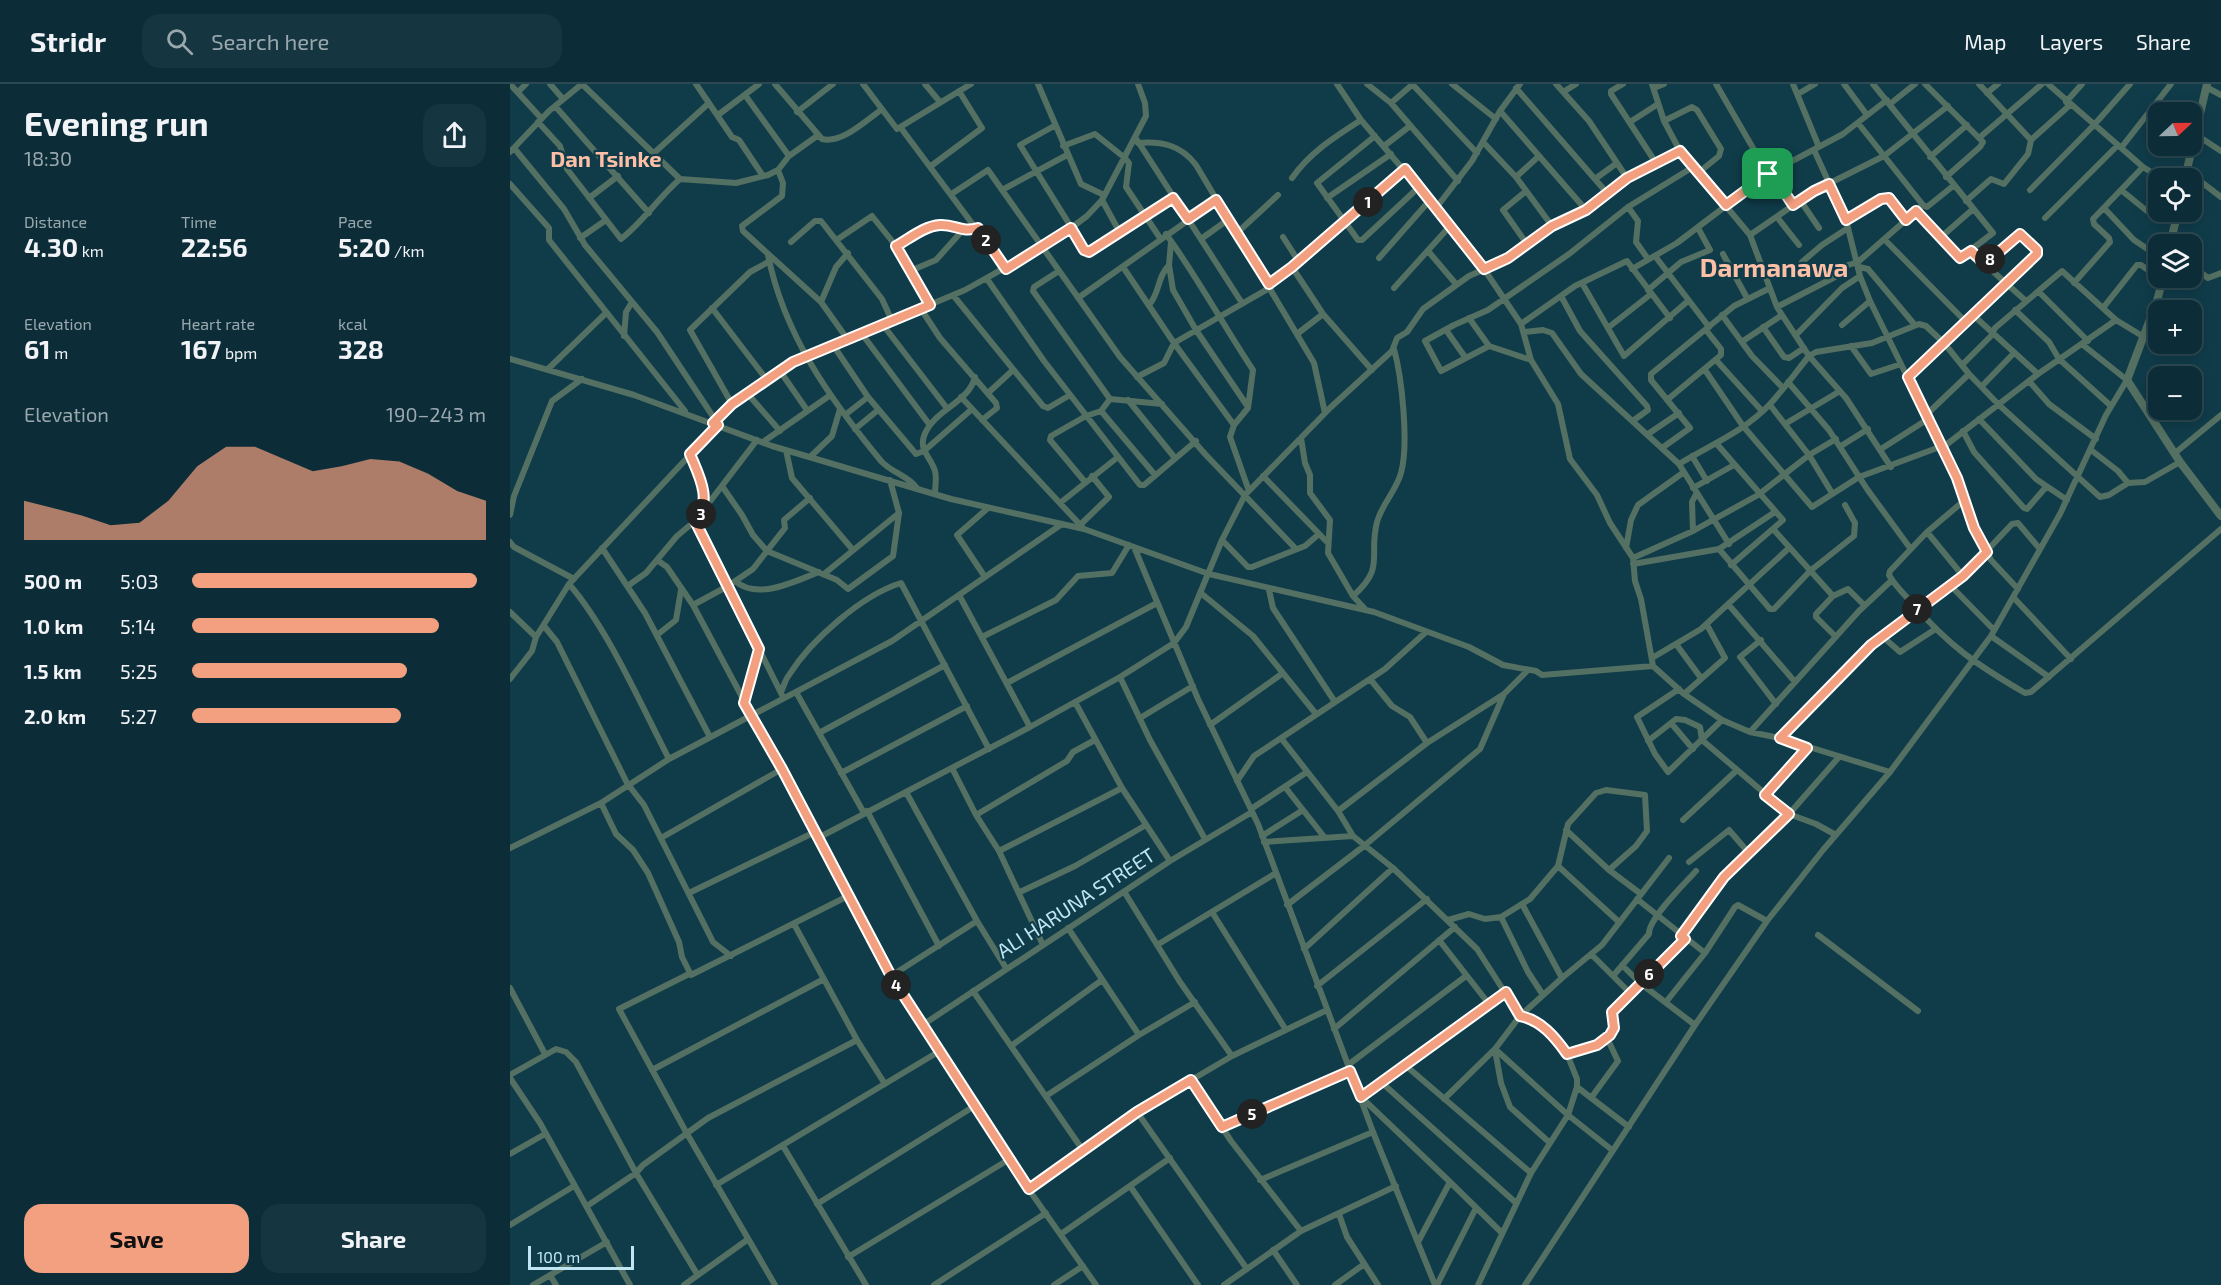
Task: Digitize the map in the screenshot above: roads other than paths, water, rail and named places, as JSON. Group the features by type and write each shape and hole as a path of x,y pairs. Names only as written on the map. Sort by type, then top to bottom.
{"street":[{"path":"510,84 560,146 567,169 621,239 649,213 662,194 680,180 736,183 763,177 778,170 789,156 817,136"},
{"path":"518,92 526,84"},
{"path":"550,84 563,99"},
{"path":"680,180 582,84 540,120 512,150 564,209 580,238 657,332 716,423"},
{"path":"696,84 732,137 739,140 763,177"},
{"path":"718,115 759,84"},
{"path":"775,84 817,136 827,140 846,134 880,111"},
{"path":"797,112 833,84"},
{"path":"863,84 894,128 901,128 971,84"},
{"path":"925,84 940,102"},
{"path":"1038,84 1054,126 1081,184 1103,197 1119,231"},
{"path":"510,679 532,651 537,637 571,582 690,454 732,404 780,370 806,355 848,340 987,279 1071,228 1103,197 1137,141 1146,110 1138,84"},
{"path":"1337,84 1361,120 1405,169 1484,269 1521,324 1531,360 1558,404 1570,459 1597,495 1610,523 1633,561 1653,662 1682,691 1722,720 1750,732 1780,738 1890,772"},
{"path":"1367,84 1391,103 1458,182"},
{"path":"1391,103 1413,84 1477,153"},
{"path":"1452,84 1496,119"},
{"path":"1507,84 1517,88 1607,193"},
{"path":"1556,84 1589,121 1627,178"},
{"path":"1563,92 1576,84"},
{"path":"1623,84 1610,93 1656,163"},
{"path":"1664,84 1653,86 1664,122 1680,151 1750,236 1777,307 1809,356 1840,391 1868,429 1891,467"},
{"path":"1716,84 1768,174 1777,181 1793,205"},
{"path":"1793,84 1829,184 1846,220 1860,276 1870,302 1966,499 1974,528 1996,566 2018,589"},
{"path":"1798,94 1815,84"},
{"path":"1844,84 1867,116"},
{"path":"1873,84 1993,233 1960,258 1916,211"},
{"path":"1632,269 1698,228 1768,174 1816,149 1915,84"},
{"path":"1925,84 1983,142 1946,177"},
{"path":"1979,84 2031,140"},
{"path":"1987,93 1998,84"},
{"path":"1978,138 2042,84"},
{"path":"2048,84 2148,170"},
{"path":"1966,201 1991,179 2004,184 2028,154 2031,140 2068,103 2082,84"},
{"path":"2030,190 2094,125 2130,84"},
{"path":"2045,218 2120,147 2171,84"},
{"path":"2202,103 2206,86 2221,95"},
{"path":"1436,208 1458,182 1500,111 1517,88"},
{"path":"931,166 982,130 982,126 959,91"},
{"path":"744,95 789,156"},
{"path":"654,153 709,103"},
{"path":"1630,122 1658,104"},
{"path":"555,106 649,213"},
{"path":"1750,236 1800,200 1884,156 1948,106"},
{"path":"1489,346 1443,371 1439,370 1425,342 1488,310 1569,254 1628,207 1719,156 1721,149 1697,110 1692,107 1664,122"},
{"path":"1500,111 1586,210"},
{"path":"1292,178 1302,163 1318,149 1361,120"},
{"path":"1858,123 1923,205 1927,207 1953,186"},
{"path":"1930,157 1967,125"},
{"path":"1054,126 1021,144 1084,250 1089,252 1173,198"},
{"path":"1384,146 1410,126"},
{"path":"901,128 952,193 1006,269"},
{"path":"1063,146 1095,134 1125,158 1129,163 1126,187 1145,215 1171,242 1192,271 1218,318 1253,370 1248,408 1233,425 1230,437 1247,493"},
{"path":"1375,136 1318,181 1327,198 1358,240 1362,240 1419,187"},
{"path":"2202,138 2221,150"},
{"path":"1137,141 1242,303"},
{"path":"1137,141 1168,143 1185,153 1196,165 1270,286 1317,370 1325,413"},
{"path":"1483,142 1516,177 1552,226"},
{"path":"689,893 906,792 1120,677 1174,643 1186,627 1202,594 1222,540 1247,493 1325,413 1394,349 1401,336 1423,309 1456,284 1501,262 1552,226 1586,210 1627,178 1680,151"},
{"path":"1327,198 1391,154"},
{"path":"1002,190 1067,155"},
{"path":"1516,177 1539,156"},
{"path":"1595,179 1617,163"},
{"path":"2074,283 2110,242 2093,222 2143,167"},
{"path":"1137,377 1164,363 1174,343 1270,286 1405,169"},
{"path":"778,170 783,183 782,196 742,226 742,231 769,258 821,302 848,340"},
{"path":"952,193 986,170 1137,377 1196,441 1205,454 1247,493 1296,549"},
{"path":"589,198 618,176"},
{"path":"2202,182 2218,189 2221,197"},
{"path":"510,184 549,228 549,240 686,412"},
{"path":"2121,190 2147,211"},
{"path":"1526,191 1503,207 1503,210 1527,244"},
{"path":"1238,232 1278,195"},
{"path":"1846,220 1885,198 1889,198 1906,220"},
{"path":"1078,298 1216,200"},
{"path":"1379,258 1430,200"},
{"path":"1800,200 1819,228"},
{"path":"1777,307 1834,277 1845,266 1858,264 1923,205"},
{"path":"1628,207 1638,221 1636,242 1668,272 1721,349 1721,355 1716,360 1667,400"},
{"path":"2104,208 2134,240 2148,249"},
{"path":"1940,238 1973,209"},
{"path":"838,239 871,216 896,246 930,305"},
{"path":"1777,217 1799,245"},
{"path":"1201,239 1229,219"},
{"path":"580,238 606,220"},
{"path":"792,242 818,220 838,239 882,299 892,321"},
{"path":"896,246 937,225 962,231 978,228"},
{"path":"1394,288 1450,226"},
{"path":"1609,327 1668,272 1689,257 1710,250 1698,228"},
{"path":"1802,262 1848,228"},
{"path":"910,271 940,257 962,231"},
{"path":"1908,377 2038,253 2021,234 1985,264"},
{"path":"1282,237 1299,262"},
{"path":"1885,240 1966,322"},
{"path":"1171,242 1169,265 1173,290 1196,330 1248,408"},
{"path":"1428,251 1456,284"},
{"path":"1971,251 2026,301"},
{"path":"821,302 836,267 848,253"},
{"path":"1723,254 1747,298"},
{"path":"732,404 690,333 691,328 750,272 769,258"},
{"path":"769,258 780,303 830,396 885,465 908,477 917,489"},
{"path":"1521,324 1582,283 1626,261 1670,318"},
{"path":"1858,264 1868,269 1914,324"},
{"path":"1149,305 1156,297 1160,277 1169,265"},
{"path":"2103,308 2137,265 2148,270"},
{"path":"1123,267 1233,425"},
{"path":"1292,267 1323,314 1372,370"},
{"path":"1059,271 1034,287 1033,291 1110,399"},
{"path":"1962,365 1992,335 1995,328 2061,271 2116,320 2144,337"},
{"path":"2202,274 2208,278 2221,273"},
{"path":"1796,335 1836,294 1860,276"},
{"path":"987,279 1070,395 1140,485 1144,485 1196,441"},
{"path":"1582,283 1609,327 1619,349 1626,356 1688,301"},
{"path":"1662,448 1690,428 1650,376 1722,315 1747,298 1770,288"},
{"path":"1525,1285 1695,1025 1767,921 1890,772 1993,633 2067,500 2111,406 2127,380 2144,337 2158,288"},
{"path":"2039,292 2085,343 2127,380 2180,462 2221,516"},
{"path":"952,295 1046,408 1070,395"},
{"path":"1561,296 1580,331 1647,406 1648,410 1634,420"},
{"path":"624,336 626,312 632,302"},
{"path":"1842,325 1870,302"},
{"path":"712,308 767,380"},
{"path":"921,309 940,338 998,406 982,420"},
{"path":"2015,310 2044,336 2059,359 2111,406"},
{"path":"548,369 606,313"},
{"path":"1297,334 1323,314"},
{"path":"1722,315 1752,356 1783,388"},
{"path":"1743,341 1782,315"},
{"path":"1973,315 1992,335 2038,374"},
{"path":"1470,318 1489,346 1531,360"},
{"path":"1705,370 1743,426 1786,474 1811,507 1859,477 1942,448 2038,374 2116,320"},
{"path":"1679,464 1743,426 1770,405 1809,356 1824,350 1872,344 1914,324 1926,326 1944,343 1969,374 2038,443 2063,460 2078,478 2102,497 2128,483 2145,482 2180,462"},
{"path":"883,325 946,407"},
{"path":"1763,327 1784,357 1789,358 1804,348"},
{"path":"1446,330 1465,357"},
{"path":"1525,332 1543,330 1552,333 1581,374 1634,420 1679,464 1729,544"},
{"path":"862,334 929,424"},
{"path":"833,345 868,398 916,453 924,450 972,409"},
{"path":"1851,346 1871,374 1901,364"},
{"path":"1353,596 1368,583 1372,576 1376,558 1373,538 1377,520 1393,494 1401,472 1400,372 1394,349"},
{"path":"1982,386 2013,354"},
{"path":"510,359 686,412 786,450 934,494 988,508 1082,527 1209,574 1269,590 1365,609 1468,647 1503,665 1539,673 1653,662 1676,644 1707,625 1790,548"},
{"path":"1716,360 1762,411"},
{"path":"780,370 807,411"},
{"path":"988,393 1013,370"},
{"path":"1881,449 1927,417 1969,374"},
{"path":"934,494 935,471 922,445 929,424 946,407 971,388 975,377"},
{"path":"510,515 514,496 552,401 582,379"},
{"path":"2029,381 2049,404 2096,439"},
{"path":"1788,382 1813,408 1836,439 1859,477 1910,548"},
{"path":"1785,424 1840,391"},
{"path":"747,393 780,431"},
{"path":"629,585 646,573 695,521 760,441 780,431 830,396"},
{"path":"961,397 1082,527"},
{"path":"810,457 832,436 842,412 868,398"},
{"path":"1110,399 1162,404"},
{"path":"1085,482 1050,440 1053,435 1086,416 1101,411 1110,399"},
{"path":"1128,400 1175,458"},
{"path":"1770,405 1809,455 1832,493"},
{"path":"855,429 878,410"},
{"path":"1101,411 1155,475"},
{"path":"1648,434 1679,413"},
{"path":"2175,453 2221,415"},
{"path":"1979,418 2046,487 2067,500"},
{"path":"1841,446 1868,429"},
{"path":"1963,431 1974,452 2025,509 2046,487"},
{"path":"1301,438 1305,463 1310,475 1310,493 1330,520 1328,553 1353,596 1365,609"},
{"path":"1633,561 1758,495 1809,455 1836,439"},
{"path":"1716,443 1758,495 1783,521 1731,564"},
{"path":"786,450 792,478 853,550"},
{"path":"2091,450 2113,466 2128,483"},
{"path":"690,454 704,488 705,508"},
{"path":"1692,456 1707,480"},
{"path":"1060,503 1118,457"},
{"path":"1692,531 1692,502 1695,491 1707,480 1734,465"},
{"path":"1626,548 1631,520 1638,505 1684,472"},
{"path":"1082,527 1109,497 1092,476"},
{"path":"1263,477 1327,542"},
{"path":"722,486 742,514 753,536 767,551 822,573 850,588 893,556 899,513 890,480"},
{"path":"693,605 753,569 785,528 784,520 810,498"},
{"path":"1966,499 1910,548 1889,573 1892,580 1934,630 1972,662 2025,693 2031,692 2071,659 2221,529"},
{"path":"1719,549 1770,609 1774,609 1810,571 1854,536 1854,523 1845,505"},
{"path":"985,577 957,535 988,508"},
{"path":"1633,561 1719,549 1775,512"},
{"path":"735,581 745,587 769,589 822,573 899,513"},
{"path":"695,521 782,695"},
{"path":"1780,738 1860,655 1917,609 1963,576 2014,523 2018,524 2039,548"},
{"path":"510,848 601,803 627,783 750,716 782,695 796,692 892,641 1062,524"},
{"path":"1774,530 1833,596"},
{"path":"1927,532 1963,576"},
{"path":"1222,540 1248,567 1305,546 1319,534"},
{"path":"511,545 571,582 622,668 669,759"},
{"path":"1131,546 1263,839 1373,1132 1436,1285"},
{"path":"982,637 1056,600 1078,576 1112,573 1131,546"},
{"path":"602,548 629,585 710,737"},
{"path":"657,560 667,567 693,605 750,716 782,769 891,976 921,1026 1008,1160 1096,1285"},
{"path":"1750,732 1864,605 1892,580"},
{"path":"782,695 788,676 818,639 858,607 899,583 902,584 989,749"},
{"path":"1950,585 1993,633 2049,677"},
{"path":"1836,637 1815,615 1833,596 1850,589 1864,605"},
{"path":"657,635 676,620 681,590"},
{"path":"1269,590 1273,608 1335,702"},
{"path":"1202,594 1253,636 1316,714"},
{"path":"959,595 1030,727"},
{"path":"2014,598 2071,659"},
{"path":"1007,683 1157,603"},
{"path":"1728,604 1795,682"},
{"path":"511,616 537,637"},
{"path":"1707,625 1726,656 1701,678 1637,717 1648,741 1668,772 1722,720"},
{"path":"544,626 557,642 627,783 644,805 713,942 731,956"},
{"path":"1883,637 1899,652 1934,630"},
{"path":"1237,781 1254,756 1393,663 1426,632"},
{"path":"1761,640 1740,657 1776,704"},
{"path":"1676,644 1701,678"},
{"path":"744,703 759,649"},
{"path":"819,733 945,665"},
{"path":"1338,811 1427,743 1503,694 1528,670"},
{"path":"1210,725 1283,673"},
{"path":"1120,677 1205,839"},
{"path":"1370,679 1392,706 1410,717 1427,743"},
{"path":"1140,718 1193,686"},
{"path":"796,692 841,773 866,812 939,946"},
{"path":"1287,904 1364,846 1480,749 1503,694"},
{"path":"1075,702 1122,788 1170,861"},
{"path":"841,773 967,706"},
{"path":"1648,741 1680,718 1690,722 1700,728 1702,740 1789,814 1816,824 1836,835"},
{"path":"1671,723 1693,749"},
{"path":"1281,738 1338,811 1353,836 1393,868 1477,949 1520,1016 1530,1018 1548,1031 1567,1054 1578,1088 1629,1127"},
{"path":"976,815 1067,761 1073,752 1095,740"},
{"path":"1765,795 1807,748"},
{"path":"1567,1054 1597,1045 1606,1038 1614,1028 1612,1012 1683,937 1723,880 1748,852 1789,814 1839,757"},
{"path":"952,768 976,815 999,851 1043,945"},
{"path":"661,838 782,769"},
{"path":"1683,820 1736,771"},
{"name":"ALI HARUNA STREET","path":"921,1026 1307,772"},
{"path":"1285,786 1325,838"},
{"path":"999,851 1122,788"},
{"path":"1448,920 1469,914 1485,920 1501,917 1530,899 1558,866 1570,820 1600,791 1646,796 1647,831 1636,846 1610,870"},
{"path":"906,792 977,921 1006,968"},
{"path":"601,803 616,834 633,850 648,873 679,942 689,974"},
{"path":"1263,839 1303,810"},
{"path":"1020,892 1075,866 1146,825"},
{"path":"1566,830 1657,916 1705,953"},
{"path":"1689,862 1729,830 1748,852"},
{"path":"1263,839 1353,836"},
{"path":"1444,1099 1495,1049 1520,1016 1602,945 1669,858"},
{"path":"1558,866 1619,922"},
{"path":"1304,949 1393,868"},
{"path":"1613,976 1649,933 1648,930 1657,916 1696,871"},
{"path":"1157,945 1276,873"},
{"path":"1125,893 1232,1056"},
{"path":"775,1285 747,1240 619,1009 689,974 693,976 849,896"},
{"path":"1317,986 1427,899"},
{"path":"1522,904 1562,978"},
{"path":"1666,1002 1705,953 1736,906 1767,921"},
{"path":"1212,912 1286,1030"},
{"path":"1501,917 1528,972 1543,995"},
{"path":"891,976 977,921"},
{"path":"794,924 857,1040 885,1084"},
{"path":"1334,1029 1455,927"},
{"path":"1068,928 1138,1035"},
{"path":"1818,936 1918,1011"},
{"path":"1439,940 1489,1004"},
{"path":"1591,954 1630,993"},
{"path":"1622,965 1640,983 1695,1025"},
{"path":"1222,1127 1349,1068 1466,976"},
{"path":"652,1070 824,979"},
{"path":"1011,1046 1102,980"},
{"path":"510,988 545,1054"},
{"path":"973,991 1082,1149"},
{"path":"1361,1097 1506,992"},
{"path":"1046,1096 1138,1035 1195,1002"},
{"path":"1029,1189 1082,1149 1137,1112 1232,1056 1327,1010"},
{"path":"1591,1098 1618,1061 1606,1038"},
{"path":"587,1206 636,1173 686,1132 708,1118 857,1040"},
{"path":"630,1285 546,1134 510,1077 556,1049 561,1049 576,1062 636,1173 698,1274"},
{"path":"1495,1049 1568,1115 1612,1150"},
{"path":"1495,1049 1501,1083 1510,1107 1550,1143"},
{"path":"716,1185 938,1052"},
{"path":"1405,1065 1531,1173"},
{"path":"1191,1080 1260,1180 1301,1231"},
{"path":"1382,1082 1515,1202"},
{"path":"1478,1285 1515,1202 1568,1115 1578,1088"},
{"path":"1361,1097 1502,1233"},
{"path":"817,1204 973,1107"},
{"path":"1137,1112 1247,1269"},
{"path":"1260,1180 1373,1132"},
{"path":"510,1154 546,1134"},
{"path":"783,1146 866,1285"},
{"path":"1061,1234 1170,1158"},
{"path":"848,1257 1008,1160"},
{"path":"1418,1242 1450,1182"},
{"path":"510,1225 574,1186"},
{"path":"1130,1186 1198,1285"},
{"path":"1224,1285 1301,1231 1396,1186"},
{"path":"1436,1285 1476,1208"},
{"path":"934,1285 1046,1213"},
{"path":"1339,1214 1347,1237 1378,1285"},
{"path":"684,1285 747,1240"},
{"path":"532,1285 607,1242"},
{"path":"1273,1250 1298,1285"},
{"path":"1335,1285 1363,1265"},
{"path":"1054,1285 1083,1266"},
{"path":"550,1275 556,1285"}],"district":[{"name":"Dan Tsinke","path":"606,159"},
{"name":"Darmanawa","path":"1774,268"}]}
